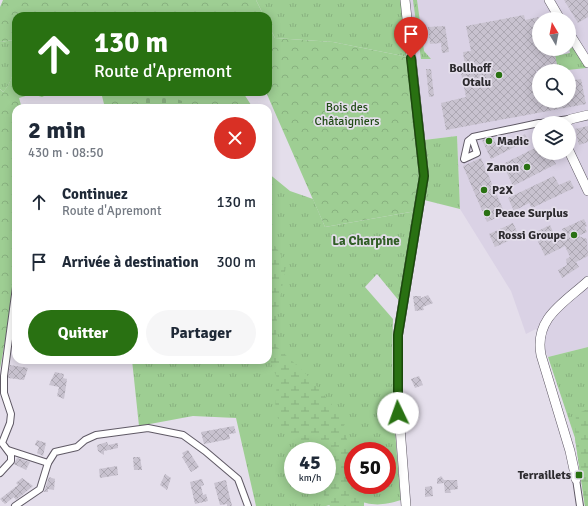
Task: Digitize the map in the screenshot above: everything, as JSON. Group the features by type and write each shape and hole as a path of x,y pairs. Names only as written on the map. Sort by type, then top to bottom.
{"main road":[{"path":"405,0 424,176 402,306 398,343 398,400 406,506"},
{"path":"549,0 556,12"},
{"path":"576,44 588,63"},
{"path":"576,118 588,115"},
{"path":"573,160 588,190"},
{"path":"576,479 570,451 541,355 540,340 543,328 549,316 588,282"}],"street":[{"path":"472,138 478,135 532,125"},
{"path":"0,473 10,461 11,455 2,442 10,423 11,414 4,393 4,376 12,317"},
{"path":"15,506 40,489 48,463 55,452 76,447 85,440 96,435 148,428 182,435 205,451 238,479 248,506"},
{"path":"8,450 48,463"},
{"path":"576,479 580,506"}],"shaded area":[{"path":"408,0 588,0 588,347 548,357 536,329 526,334 511,291 460,209 457,136 424,140"}],"green space":[{"path":"3,0 256,0 262,12 12,12 12,40 0,42 0,7"},
{"path":"256,0 401,0 408,57 333,42 275,38 272,32 272,12 262,12"},
{"path":"413,0 417,0 424,51 431,59 421,59"},
{"name":"Bois des Châtaigniers","path":"272,32 275,38 333,42 408,57 421,173 416,211 325,227 268,96 272,96"},
{"path":"12,40 12,75 10,82 3,92 0,89 0,42"},
{"path":"576,53 586,68 576,69 576,64 557,64 555,56 576,56"},
{"path":"12,75 12,96 26,96 19,98 21,104 12,104 12,302 0,369 0,89 3,92 9,84"},
{"path":"102,96 245,96 250,104 104,104"},
{"path":"145,96 168,96 190,104 140,104 142,98"},
{"path":"457,136 460,209 424,200 424,140"},
{"path":"272,176 290,191 313,199 325,227 416,211 400,302 377,274 365,287 393,319 394,410 401,500 382,504 371,504 353,499 326,506 256,506 236,418 193,416 139,426 132,364 272,364"},
{"path":"272,242 280,253 286,266 277,315 276,346 307,375 343,420 347,442 344,442 344,494 358,494 364,501 364,506 330,506 324,494 336,494 336,442 304,442 284,433 275,411 277,378 271,364"},
{"path":"588,347 588,506 585,506 575,438 548,357"},
{"path":"588,409 588,506 585,506 575,438 576,414"}],"building":[{"path":"564,0 588,0 588,17 578,23 576,20 576,12 571,12"},
{"name":"Bollhoff Otalu","path":"524,15 525,20 532,18 532,56 555,56 557,64 532,64 532,108 564,108 446,130 441,103 466,97 460,68 465,66 463,52 471,51 466,26"},
{"path":"445,26 449,52 442,53 441,43 430,44 428,27"},
{"path":"426,69 431,69 434,96 429,97"},
{"name":"Bollhoff Otalu","path":"581,79 586,104 576,106 576,80"},
{"path":"588,126 588,142 579,145 576,129"},
{"path":"525,134 528,140 491,159 482,140 493,137 497,147"},
{"name":"Zanon","path":"532,150 532,160 554,160 556,164 513,186 503,164"},
{"name":"P2X","path":"481,158 505,214 487,222 463,166"},
{"path":"554,176 559,185 570,180 574,188 532,208 529,203 514,211 508,198"},
{"path":"584,219 587,226 585,227 587,232 578,236 587,239 588,256 576,262 579,267 562,278 558,270 567,265 566,259 570,257 565,246 545,256 534,233 550,225 557,241 566,237 562,229"},
{"path":"513,223 519,236 495,247 489,234"},
{"path":"428,295 433,303 423,307 424,310 415,311 413,296 421,296 421,298"},
{"path":"10,365 28,368 24,380 8,378"},
{"path":"55,372 64,374 63,378 67,379 64,399 57,396 59,387 49,385"},
{"path":"419,376 423,385 415,388 411,379"},
{"path":"234,426 236,433 229,434 230,439 204,444 201,432"},
{"path":"37,440 46,443 43,456 37,453 39,447 35,445"},
{"path":"107,442 108,445 118,443 118,448 104,451 104,455 98,451 97,445"},
{"path":"188,450 199,467 191,472 182,457 184,456 182,453"},
{"path":"133,457 140,457 142,470 134,470"},
{"path":"17,458 30,462 26,470 14,464"},
{"path":"117,466 118,475 100,478 99,469"},
{"path":"165,474 171,478 167,490 160,485"},
{"path":"441,476 444,480 457,480 458,489 450,490 451,493 445,493 444,483 437,484 437,479"},
{"path":"49,477 55,479 54,490 48,489 48,492 44,492"},
{"path":"22,478 33,486 16,500 14,497 5,504 0,499 18,485 16,483"},
{"path":"202,479 204,485 201,486 203,495 206,494 208,501 195,504 190,482"},
{"path":"226,480 232,506 227,506 227,504 220,505 214,483"},
{"path":"432,486 433,496 425,497 425,487"}],"place":[{"name":"Bollhoff Otalu","path":"499,75"},
{"name":"Madic","path":"489,141"},
{"name":"Zanon","path":"527,167"},
{"name":"P2X","path":"484,190"},
{"name":"Peace Surplus","path":"487,213"},
{"name":"Rossi Groupe","path":"574,235"},
{"name":"Terraillets","path":"579,475"}],"district":[{"name":"La Charpine","path":"366,241"}],"route":[{"path":"398,413 398,335 424,176 411,58"}]}
